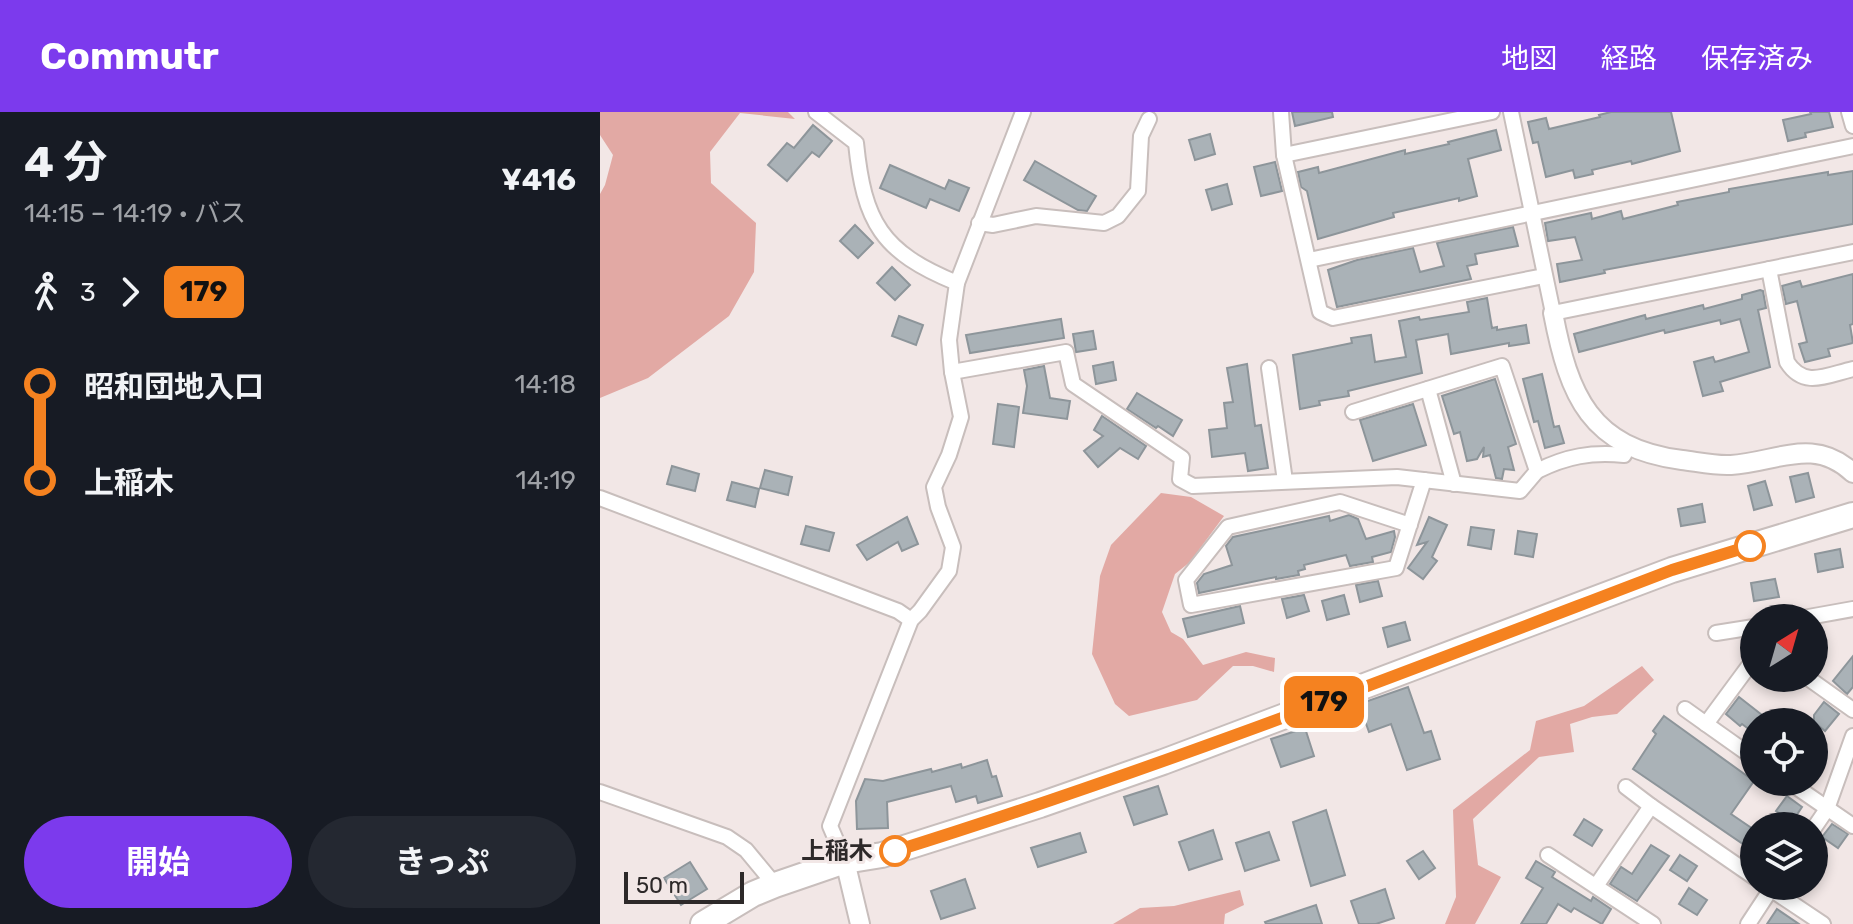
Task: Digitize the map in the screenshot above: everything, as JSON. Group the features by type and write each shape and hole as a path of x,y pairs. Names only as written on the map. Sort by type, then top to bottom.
{"highway":[{"path":"703,924 753,894 775,885 845,861 882,855 1054,800 1291,715 1672,570 1853,515"}],"street":[{"path":"816,112 856,143 861,185 880,232 935,274 957,283"},
{"path":"860,924 845,861 830,826 911,620 949,571 953,547 934,487 949,455 961,417 949,340 957,283 1023,112"},
{"path":"1281,112 1284,155 1320,312 1333,318 1544,276"},
{"path":"1284,155 1492,112"},
{"path":"1511,112 1562,361 1571,386 1598,424 1628,446 1660,457 1728,466 1801,452 1817,452 1834,459 1853,473"},
{"path":"1849,112 1853,126"},
{"path":"979,223 993,225 1036,216 1104,223 1118,216 1138,191 1141,136 1149,119"},
{"path":"1309,260 1853,146"},
{"path":"1553,313 1853,252"},
{"path":"1769,269 1787,362 1795,374 1808,379 1853,369"},
{"path":"952,372 1066,352 1073,384 1182,458 1180,479 1193,486 1397,477 1520,491 1537,471 1571,456 1601,453 1624,455 1628,446"},
{"path":"1353,412 1502,366 1537,471"},
{"path":"1269,368 1285,481"},
{"path":"1428,389 1454,484"},
{"path":"1410,525 1340,502 1228,527 1186,580 1191,605 1396,568 1410,525 1424,480"},
{"path":"600,498 898,611 911,620"},
{"path":"1828,614 1853,609"},
{"path":"1716,633 1740,629"},
{"path":"1706,724 1740,678"},
{"path":"1828,692 1853,710"},
{"path":"1685,709 1740,748"},
{"path":"1825,812 1853,736"},
{"path":"1626,787 1740,867"},
{"path":"600,792 727,837 746,850 775,885"},
{"path":"1809,796 1853,826"},
{"path":"1596,886 1651,806"},
{"path":"1548,855 1653,924"},
{"path":"1748,924 1762,900"},
{"path":"1789,900 1823,924"}],"shaded area":[{"path":"600,112 788,112 795,119 740,113 710,152 711,183 756,223 754,272 729,316 648,378 600,398 600,194 613,155 600,135"},
{"path":"1161,493 1191,497 1224,516 1190,562 1175,574 1162,612 1171,632 1183,639 1203,665 1246,652 1275,658 1274,672 1253,666 1233,666 1197,700 1129,716 1115,704 1092,654 1100,576 1111,545"},
{"path":"1642,666 1654,680 1617,714 1570,724 1574,752 1539,757 1473,819 1478,865 1501,877 1475,924 1445,924 1456,897 1453,810 1530,750 1536,721 1584,706"},
{"path":"1240,890 1244,905 1225,914 1224,924 1113,924 1140,908 1174,906"}],"building":[{"path":"1292,112 1332,112 1333,117 1295,126"},
{"path":"1611,112 1671,112 1680,151 1632,164 1631,161 1592,170 1593,174 1575,178 1573,170 1546,177 1538,142 1533,143 1528,122 1546,118 1549,129"},
{"path":"1810,112 1829,112 1833,127 1805,133 1806,137 1788,141 1783,120"},
{"path":"813,125 832,141 819,157 812,152 787,181 768,165 787,143 794,148"},
{"path":"1496,130 1501,150 1468,159 1477,196 1393,213 1394,217 1318,239 1307,191 1301,187 1298,172 1318,167 1319,173 1405,150 1405,154 1449,144"},
{"path":"1210,134 1215,154 1195,160 1189,140"},
{"path":"1035,161 1096,196 1087,211 1078,210 1024,180"},
{"path":"1275,162 1282,191 1261,196 1254,167"},
{"path":"890,165 945,189 949,180 969,188 959,211 930,199 926,208 880,188"},
{"path":"1853,171 1853,224 1604,270 1605,273 1560,282 1557,264 1582,260 1575,237 1548,241 1545,223 1591,213 1592,219 1621,211 1623,219 1678,205 1677,202 1729,192 1729,189 1828,172 1828,175"},
{"path":"1227,184 1232,204 1212,210 1206,190"},
{"path":"855,225 873,243 858,258 840,241"},
{"path":"1513,227 1518,246 1475,254 1477,264 1467,266 1471,279 1337,307 1328,270 1357,260 1413,248 1420,272 1444,266 1437,243"},
{"path":"892,267 910,285 895,300 877,283"},
{"path":"1853,274 1853,324 1850,325 1853,343 1828,349 1830,356 1805,362 1799,344 1807,342 1797,301 1786,304 1782,286 1800,281 1802,287"},
{"path":"1763,291 1766,308 1758,310 1770,367 1720,382 1723,391 1703,396 1694,362 1713,357 1715,362 1749,352 1740,319 1721,324 1720,320 1665,333 1664,330 1579,352 1574,334 1645,315 1646,319 1703,305 1704,309 1742,299 1742,295"},
{"path":"1487,298 1492,328 1497,327 1497,330 1526,325 1529,343 1509,346 1509,343 1451,354 1448,334 1416,340 1422,373 1348,391 1349,396 1319,401 1320,405 1300,409 1293,355 1352,343 1351,338 1371,335 1375,362 1406,357 1399,321 1469,312 1467,302"},
{"path":"899,316 923,325 916,345 892,336"},
{"path":"1061,319 1064,338 970,353 966,335"},
{"path":"1093,331 1096,349 1076,352 1073,334"},
{"path":"1113,362 1116,380 1096,384 1093,366"},
{"path":"1247,364 1255,426 1261,425 1268,468 1248,471 1245,453 1212,457 1209,430 1227,428 1224,403 1233,402 1227,368"},
{"path":"1044,366 1050,398 1070,401 1067,419 1023,413 1027,386 1024,370"},
{"path":"1542,374 1554,427 1559,426 1564,443 1545,448 1538,421 1534,422 1523,379"},
{"path":"1495,379 1516,444 1508,447 1514,470 1504,469 1502,479 1496,478 1490,455 1483,457 1484,447 1477,459 1467,461 1460,432 1454,434 1442,396"},
{"path":"1137,393 1182,420 1173,436 1127,409"},
{"path":"998,404 1019,407 1014,447 993,444"},
{"path":"1413,404 1426,445 1373,461 1360,420"},
{"path":"1102,416 1146,446 1138,459 1120,448 1098,467 1084,451 1103,436 1094,430"},
{"path":"672,466 699,474 695,491 667,484"},
{"path":"765,470 792,477 788,495 760,488"},
{"path":"1808,473 1814,497 1796,502 1790,477"},
{"path":"1765,481 1772,505 1754,510 1748,486"},
{"path":"732,482 759,489 755,507 727,500"},
{"path":"1702,504 1705,522 1681,526 1678,509"},
{"path":"1349,515 1358,519 1366,539 1394,531 1391,552 1372,557 1373,562 1350,566 1346,555 1304,565 1305,569 1298,571 1299,575 1199,593 1197,583 1204,574 1232,565 1226,546 1233,537 1329,516 1330,521"},
{"path":"907,517 918,544 902,551 898,542 867,560 857,545"},
{"path":"1429,517 1447,525 1432,557 1437,561 1423,579 1408,568 1427,542 1417,545"},
{"path":"806,526 834,533 829,551 801,544"},
{"path":"1471,527 1494,530 1491,549 1468,545"},
{"path":"1518,531 1537,534 1533,557 1515,554"},
{"path":"1840,549 1843,567 1818,572 1815,554"},
{"path":"1775,579 1779,597 1754,601 1751,583"},
{"path":"1378,581 1382,596 1360,602 1356,585"},
{"path":"1304,595 1309,611 1287,618 1282,599"},
{"path":"1344,595 1349,614 1327,620 1322,601"},
{"path":"1240,606 1244,623 1188,637 1183,619"},
{"path":"1405,622 1410,640 1388,647 1383,628"},
{"path":"1853,656 1853,687 1847,694 1833,681"},
{"path":"1408,687 1424,733 1431,731 1440,759 1407,770 1391,724 1369,732 1359,704"},
{"path":"1739,697 1753,708 1740,708 1740,726 1726,714"},
{"path":"1824,702 1839,714 1828,727 1828,708 1819,708"},
{"path":"1664,716 1740,771 1740,796 1744,796 1731,814 1740,820 1740,842 1633,769 1656,734 1653,731"},
{"path":"1305,728 1314,756 1281,767 1271,739"},
{"path":"987,760 1002,796 978,803 976,796 956,802 951,786 887,802 888,828 857,829 856,801 865,779 883,781 961,764 962,768"},
{"path":"1158,786 1167,814 1134,825 1124,797"},
{"path":"1787,796 1802,807 1799,812 1776,811"},
{"path":"1326,810 1345,875 1311,886 1293,822"},
{"path":"1584,819 1602,830 1592,846 1574,835"},
{"path":"1832,824 1848,834 1838,848 1828,841 1828,829"},
{"path":"1213,830 1222,859 1189,870 1179,842"},
{"path":"1269,832 1279,860 1245,871 1236,843"},
{"path":"1080,833 1086,852 1038,867 1031,848"},
{"path":"1651,845 1669,856 1637,901 1610,884 1621,867 1632,874"},
{"path":"1423,851 1435,868 1419,879 1407,861"},
{"path":"1680,855 1697,866 1687,881 1670,870"},
{"path":"1536,861 1555,872 1552,877 1591,901 1593,897 1611,909 1602,924 1574,908 1571,912 1558,904 1546,924 1521,924 1543,888 1526,878"},
{"path":"690,862 707,889 681,905 664,878"},
{"path":"965,879 975,908 941,919 931,891"},
{"path":"1689,888 1707,900 1697,915 1679,904"},
{"path":"1385,889 1394,918 1376,924 1359,924 1351,901"},
{"path":"1316,905 1322,924 1265,922"},
{"path":"1777,909 1799,924 1767,924"}],"bus line":[{"name":"179","path":"895,851 1163,762 1672,570 1750,546"}],"place":[{"name":"上稲木","path":"895,851"}]}
